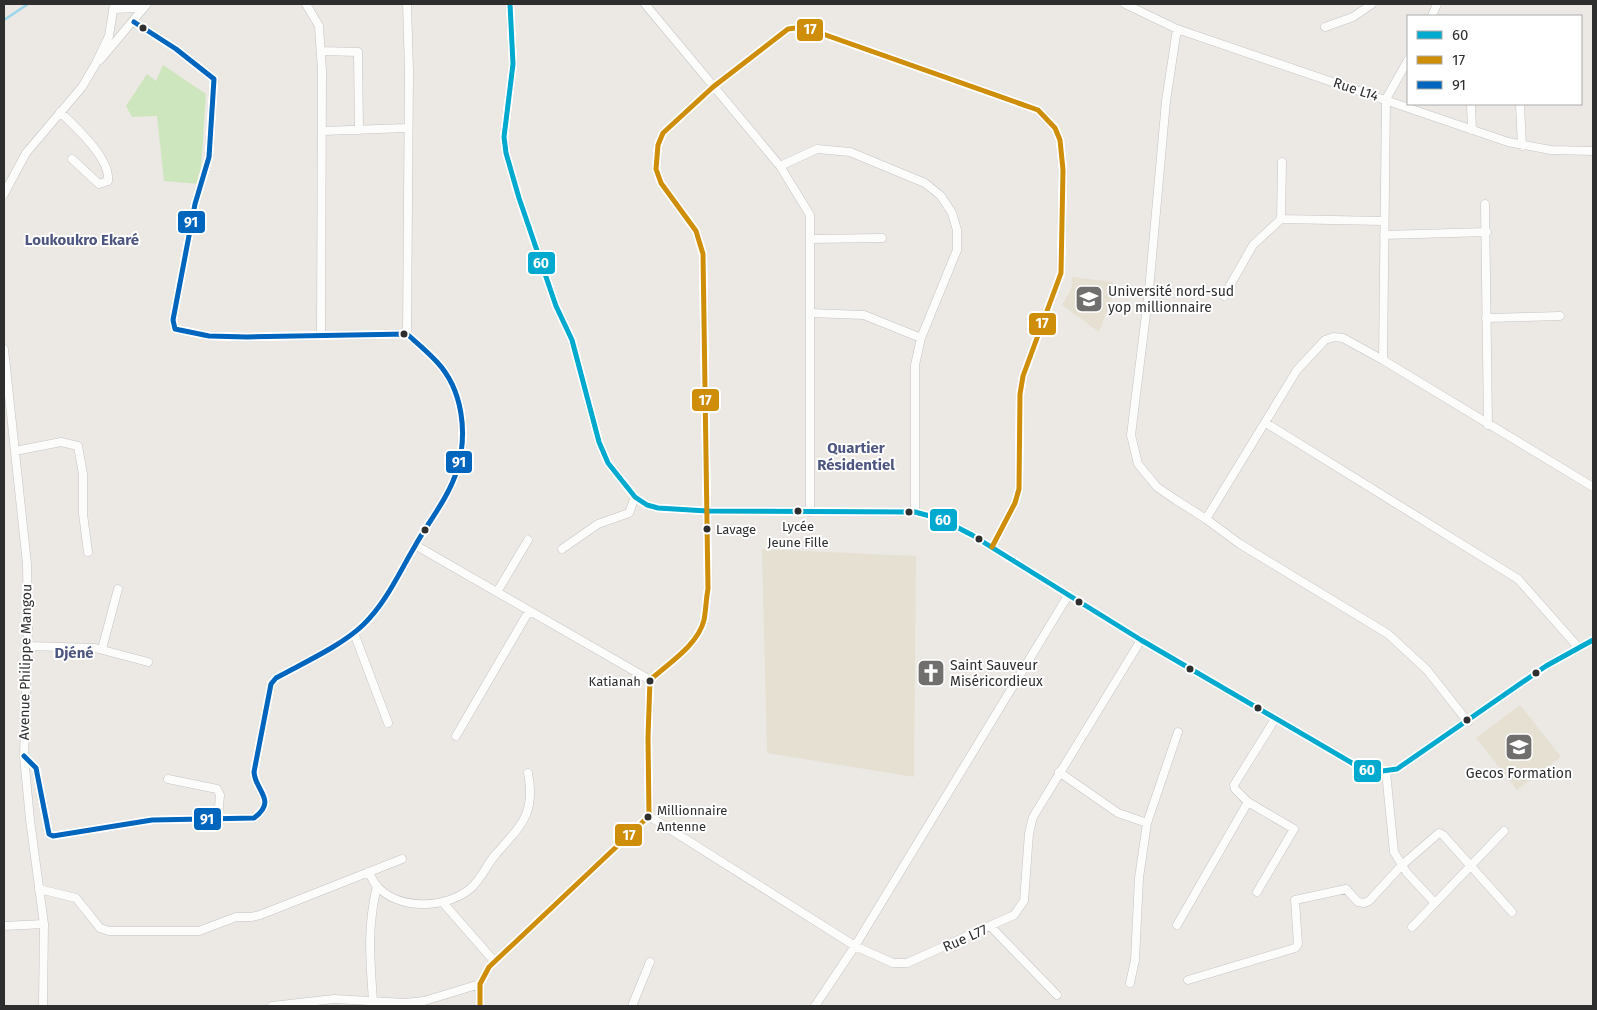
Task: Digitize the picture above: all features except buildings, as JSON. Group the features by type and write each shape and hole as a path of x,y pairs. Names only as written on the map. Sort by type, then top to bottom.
{"street":[{"path":"4,194 26,153 82,87 108,36 114,6 136,8 148,4"},
{"path":"95,64 148,4"},
{"path":"306,4 319,26 321,50 323,131 321,335"},
{"path":"406,334 409,71 407,4"},
{"path":"510,4 513,64 504,137 506,153 518,198 556,306 572,340 599,442 608,463 635,497 658,508 707,511 915,512 941,519 992,547 1141,640 1364,770 1386,772 1397,769 1468,722 1546,666 1593,640"},
{"path":"645,4 712,87 780,166 810,215 810,512"},
{"name":"Rue L14","path":"1125,4 1177,29 1522,146 1551,150 1593,151"},
{"path":"1325,27 1353,17 1372,4"},
{"path":"24,756 36,768 50,836 152,820 254,818 264,809 264,794 256,784 254,772 271,684 276,678 354,633 372,616 386,598 446,493 457,470 462,430 458,398 453,385 438,363 406,334 224,336 183,332 175,328 174,320 195,204 209,157 214,79 176,49 134,22"},
{"path":"480,1006 480,984 483,975 494,962 649,816 648,737 650,680 692,643 704,620 708,589 703,254 696,231 661,183 656,169 656,156 663,133 712,87 788,29 803,28 1038,110 1056,128 1060,140 1063,170 1061,273 1023,376 1020,394 1019,489 1015,503 992,547"},
{"path":"1177,29 1166,101 1148,290 1131,435 1138,464 1157,487 1240,544 1388,634 1427,670 1468,722"},
{"path":"321,50 358,52 359,130"},
{"path":"1383,360 1383,221 1386,99 1407,62"},
{"path":"1472,105 1472,130"},
{"path":"1520,105 1522,146"},
{"path":"60,112 78,128 98,153 109,174 108,180 98,184 72,159"},
{"path":"323,131 407,128"},
{"path":"780,166 817,149 842,150 925,182 941,196 952,212 958,230 957,250 921,338 914,374 915,512"},
{"path":"1282,162 1282,220"},
{"path":"1485,204 1487,232 1488,425"},
{"path":"1224,296 1253,245 1282,220 1383,221"},
{"path":"1384,235 1487,232"},
{"path":"811,239 882,238"},
{"path":"810,313 864,315 921,338"},
{"path":"1486,318 1560,316"},
{"path":"1206,519 1297,370 1325,340 1343,338 1383,360 1593,487"},
{"name":"Avenue Philippe Mangou","path":"4,349 27,564 24,756 44,924 42,1006"},
{"path":"1266,423 1518,579 1578,647"},
{"path":"15,450 61,442 78,446 81,460 83,514 88,552"},
{"path":"562,549 598,524 629,514 635,497"},
{"path":"497,592 528,540"},
{"path":"415,545 650,680"},
{"path":"102,649 118,590"},
{"path":"815,1006 855,946 1069,594"},
{"path":"456,736 529,610"},
{"path":"354,633 388,722"},
{"name":"Rue L77","path":"649,816 855,946 900,964 991,927 1014,914 1024,901 1031,824 1059,772 1141,640"},
{"path":"27,646 102,649 148,662"},
{"path":"1257,892 1294,829 1248,802 1235,789 1234,785 1275,719"},
{"path":"1130,983 1135,960 1139,878 1147,822 1178,732"},
{"path":"1059,772 1118,813 1147,822"},
{"path":"1386,772 1393,850 1402,865 1435,903"},
{"path":"368,872 377,886 395,897 414,904 445,902 464,893 475,884 489,863 522,824 530,806 528,773"},
{"path":"168,779 217,789 220,795 218,819"},
{"path":"1177,924 1248,802"},
{"path":"1412,927 1504,831"},
{"path":"1188,980 1220,972 1295,948 1298,944 1294,900 1346,889 1358,902 1364,903 1369,901 1402,865 1439,833 1443,835 1512,912"},
{"path":"39,889 76,898 100,928 109,932 184,932 212,927 236,917 250,917 260,914 402,859"},
{"path":"373,1001 369,930 370,915 377,886"},
{"path":"445,902 444,905 494,962"},
{"path":"4,926 44,924"},
{"path":"991,927 1058,995"},
{"path":"632,1006 650,962"},
{"path":"272,1006 305,1004 334,999 405,1003 424,1000 480,984"}],"shaded area":[{"name":"Université nord-sud yop millionnaire","path":"1072,277 1113,282 1112,292 1114,293 1099,332 1062,305 1071,289"},
{"path":"762,549 916,556 914,777 767,753"},
{"name":"Gecos Formation","path":"1520,705 1561,757 1517,790 1476,738"}],"green space":[{"path":"163,65 206,94 200,184 164,181 157,116 132,117 126,106 147,74 156,81"}],"waterway":[{"path":"4,20 28,4"}],"transit line":[{"name":"60","path":"510,4 513,64 504,137 506,153 519,198 556,306 572,340 599,442 608,463 635,497 647,505 658,508 707,511 915,512 941,519 972,535 1141,640 1364,770 1375,772 1397,769 1546,666 1593,640"},
{"name":"91","path":"24,756 36,768 49,834 53,836 152,820 254,818 261,812 265,801 255,779 254,772 271,684 276,678 321,654 354,633 379,607 444,499 457,470 460,456 462,442 461,413 453,386 437,362 407,334 247,337 209,336 175,329 173,320 195,204 209,157 214,79 176,49 134,22"},
{"name":"17","path":"480,1006 480,984 489,967 649,816 648,737 650,680 682,653 696,638 704,620 708,589 703,254 696,231 661,183 656,169 658,145 663,133 713,87 788,29 803,27 1038,110 1055,128 1060,140 1063,170 1061,273 1023,376 1020,394 1019,489 1015,503 992,547"}],"place":[{"name":"Université nord-sud yop millionnaire","path":"1089,299"},
{"name":"Lycée Jeune Fille","path":"798,511"},
{"name":"Lavage","path":"707,529"},
{"name":"Saint Sauveur Miséricordieux","path":"931,673"},
{"name":"Katianah","path":"650,681"},
{"name":"Gecos Formation","path":"1519,747"},
{"name":"Millionnaire Antenne","path":"648,817"}],"district":[{"name":"Loukoukro Ekaré","path":"82,240"},
{"name":"Quartier Résidentiel","path":"856,456"},
{"name":"Djéné","path":"74,653"}]}
